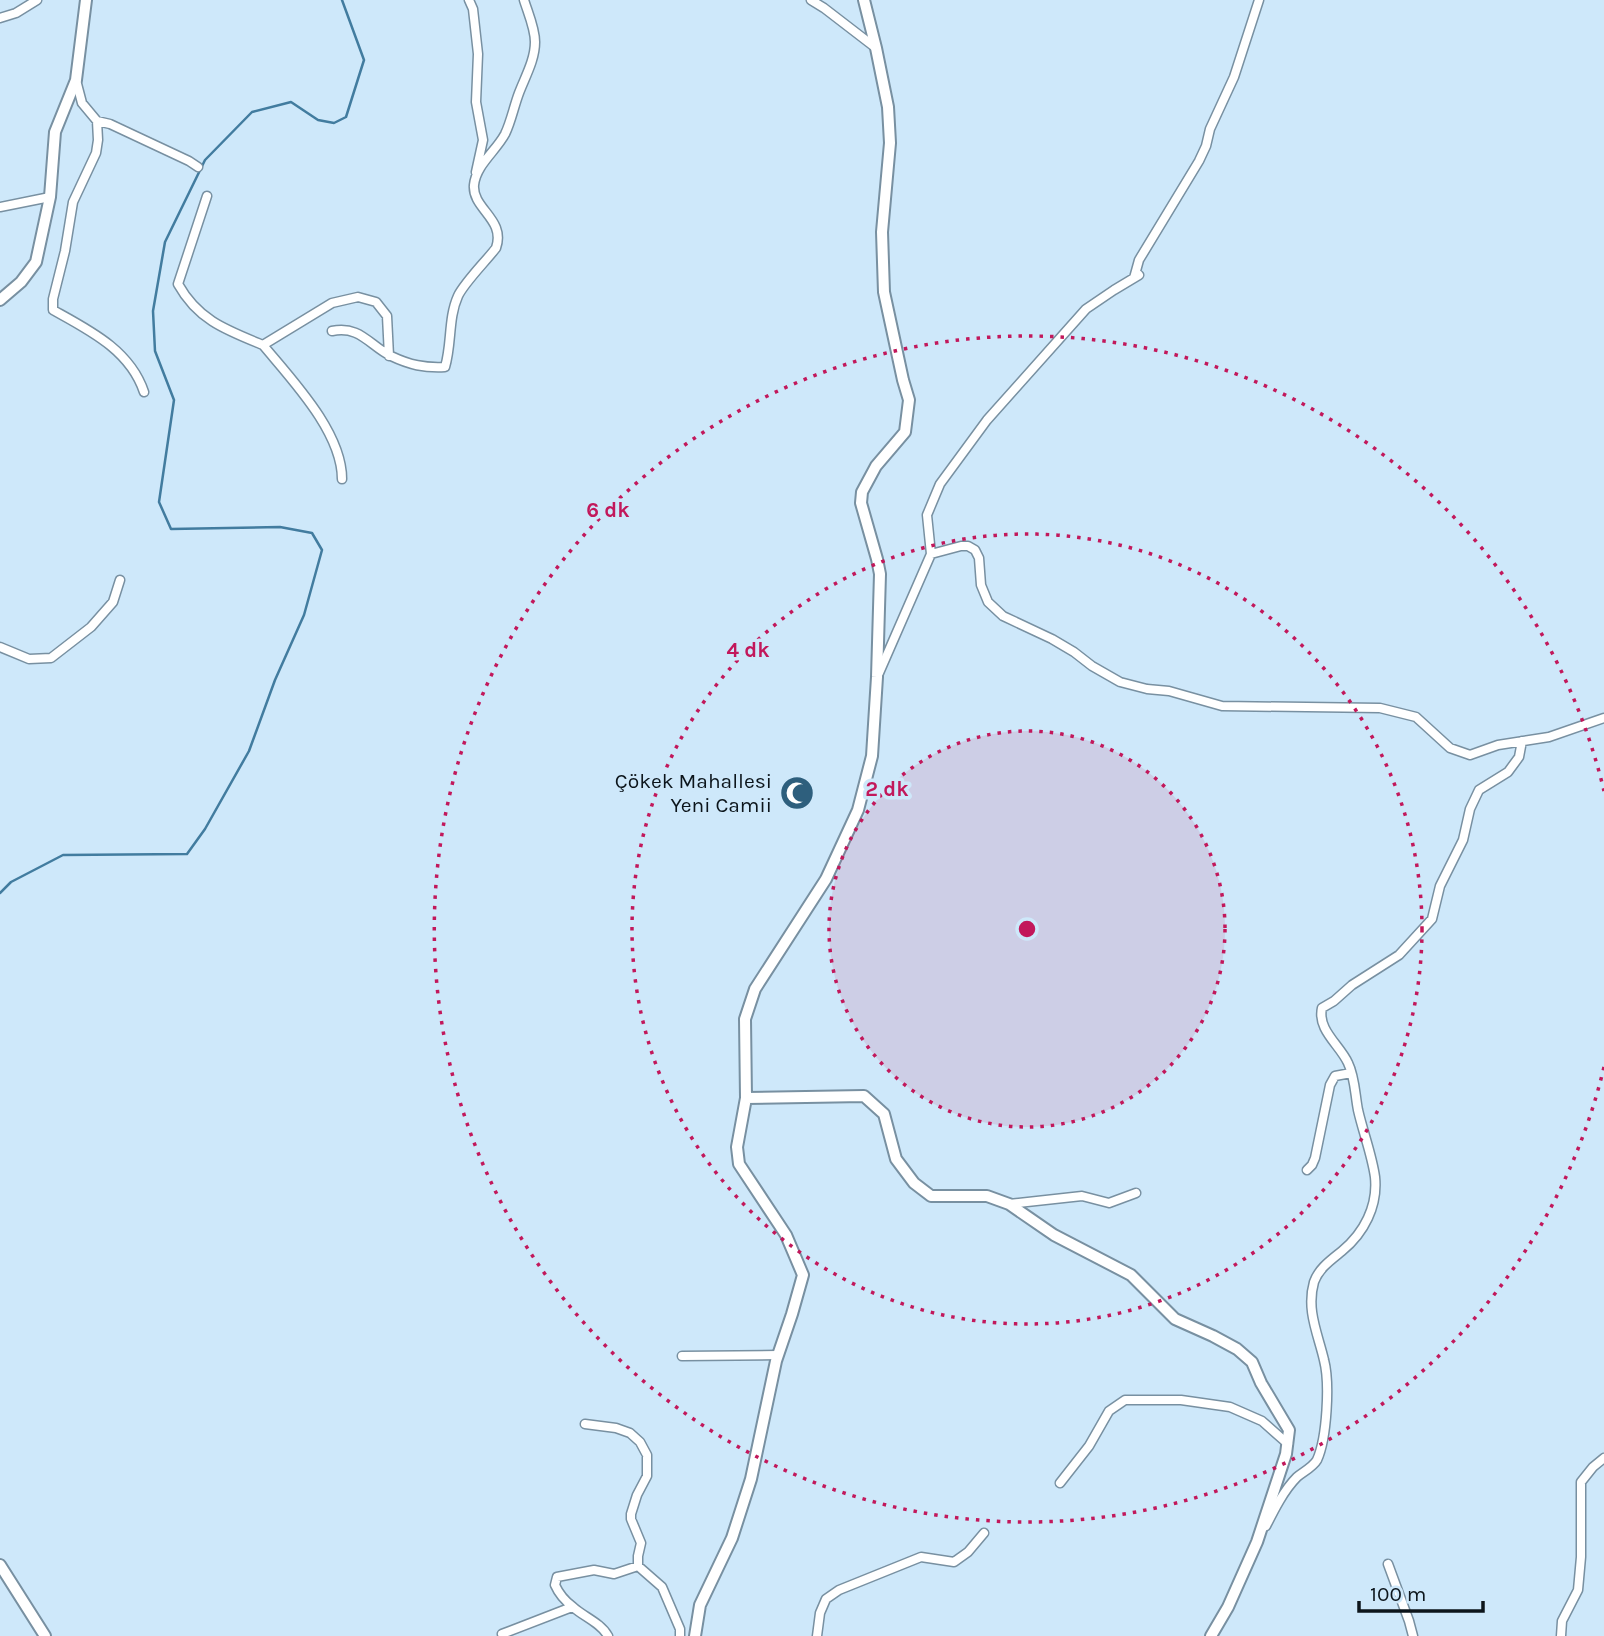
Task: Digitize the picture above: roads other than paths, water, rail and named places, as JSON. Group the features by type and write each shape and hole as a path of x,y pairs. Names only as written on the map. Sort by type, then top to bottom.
{"street":[{"path":"0,18 16,13 37,0"},
{"path":"0,300 21,282 36,262 50,197 55,132 76,80 86,0"},
{"path":"469,0 473,9 478,54 476,102 484,140 477,175"},
{"path":"332,331 342,329 360,334 389,356 426,368 444,367 450,344 452,316 459,295 496,248 499,240 492,219 476,197 474,187 477,175 505,134 531,64 536,39 524,0"},
{"path":"810,0 876,48"},
{"path":"695,1636 700,1605 732,1538 751,1479 765,1405 803,1275 786,1235 739,1164 737,1147 746,1098 745,1019 755,989 826,879 859,810 872,756 880,573 861,503 862,492 876,466 905,432 909,400 884,292 882,232 890,143 888,107 864,0"},
{"path":"877,677 931,554 927,515 940,484 1002,402 1086,309 1137,276 1139,260 1206,146 1210,128 1234,77 1259,0"},
{"path":"76,80 82,103 97,121 98,140 96,153 73,202 53,310 103,340 122,356 139,377 145,392"},
{"path":"97,121 110,124 198,167"},
{"path":"207,196 178,284 187,300 206,318 263,345 318,413 342,466 342,479"},
{"path":"0,208 50,197"},
{"path":"263,345 332,303 358,297 376,302 387,316 389,356"},
{"path":"931,554 961,546 975,550 979,558 981,585 988,602 1003,616 1052,639 1120,682 1147,689 1180,694 1222,706 1380,708 1416,717 1450,748 1469,754 1498,745 1549,737 1604,718"},
{"path":"0,647 29,659 51,658 91,627 106,611 113,602 120,580"},
{"path":"1258,1541 1275,1506 1282,1500 1288,1488 1316,1461 1323,1434 1328,1400 1325,1362 1314,1328 1311,1305 1314,1281 1324,1266 1358,1237 1376,1197 1375,1174 1358,1110 1350,1066 1325,1029 1320,1017 1322,1008 1399,955 1432,919 1440,886 1463,840 1470,809 1479,790 1508,772 1519,757 1522,741"},
{"path":"1307,1170 1315,1157 1330,1085 1335,1076 1351,1073"},
{"path":"746,1098 864,1096 884,1114 896,1159 914,1183 930,1196 987,1196 1009,1203 1054,1235 1130,1275 1175,1319 1237,1349 1252,1362 1261,1384 1289,1430 1286,1454 1258,1541 1228,1607 1211,1636"},
{"path":"1009,1203 1082,1196 1109,1203 1136,1193"},
{"path":"682,1356 778,1355"},
{"path":"1060,1483 1089,1446 1109,1411 1125,1399 1181,1400 1230,1407 1262,1421 1287,1444"},
{"path":"585,1424 616,1428 630,1433 640,1442 647,1455 647,1476 631,1514 641,1543 638,1566 662,1587 680,1629 680,1636"},
{"path":"1561,1636 1562,1621 1578,1590 1581,1482 1604,1458"},
{"path":"817,1636 820,1613 826,1600 839,1590 920,1558 954,1562 968,1552 984,1533"},
{"path":"1388,1564 1413,1636"},
{"path":"0,1565 45,1636"},
{"path":"608,1636 605,1630 572,1607 560,1595 555,1585 557,1577 594,1570 614,1574 638,1566"},
{"path":"0,1587 14,1586"},
{"path":"502,1634 572,1607"}],"waterway":[{"path":"0,893 11,882 63,855 187,854 205,829 249,751 275,680 304,615 322,550 312,533 280,527 171,529 159,502 174,400 155,351 153,311 165,242 205,160 252,112 291,102 318,120 334,123 346,117 364,60 342,0"}],"place":[{"name":"Çökek Mahallesi Yeni Camii","path":"797,793"}]}
